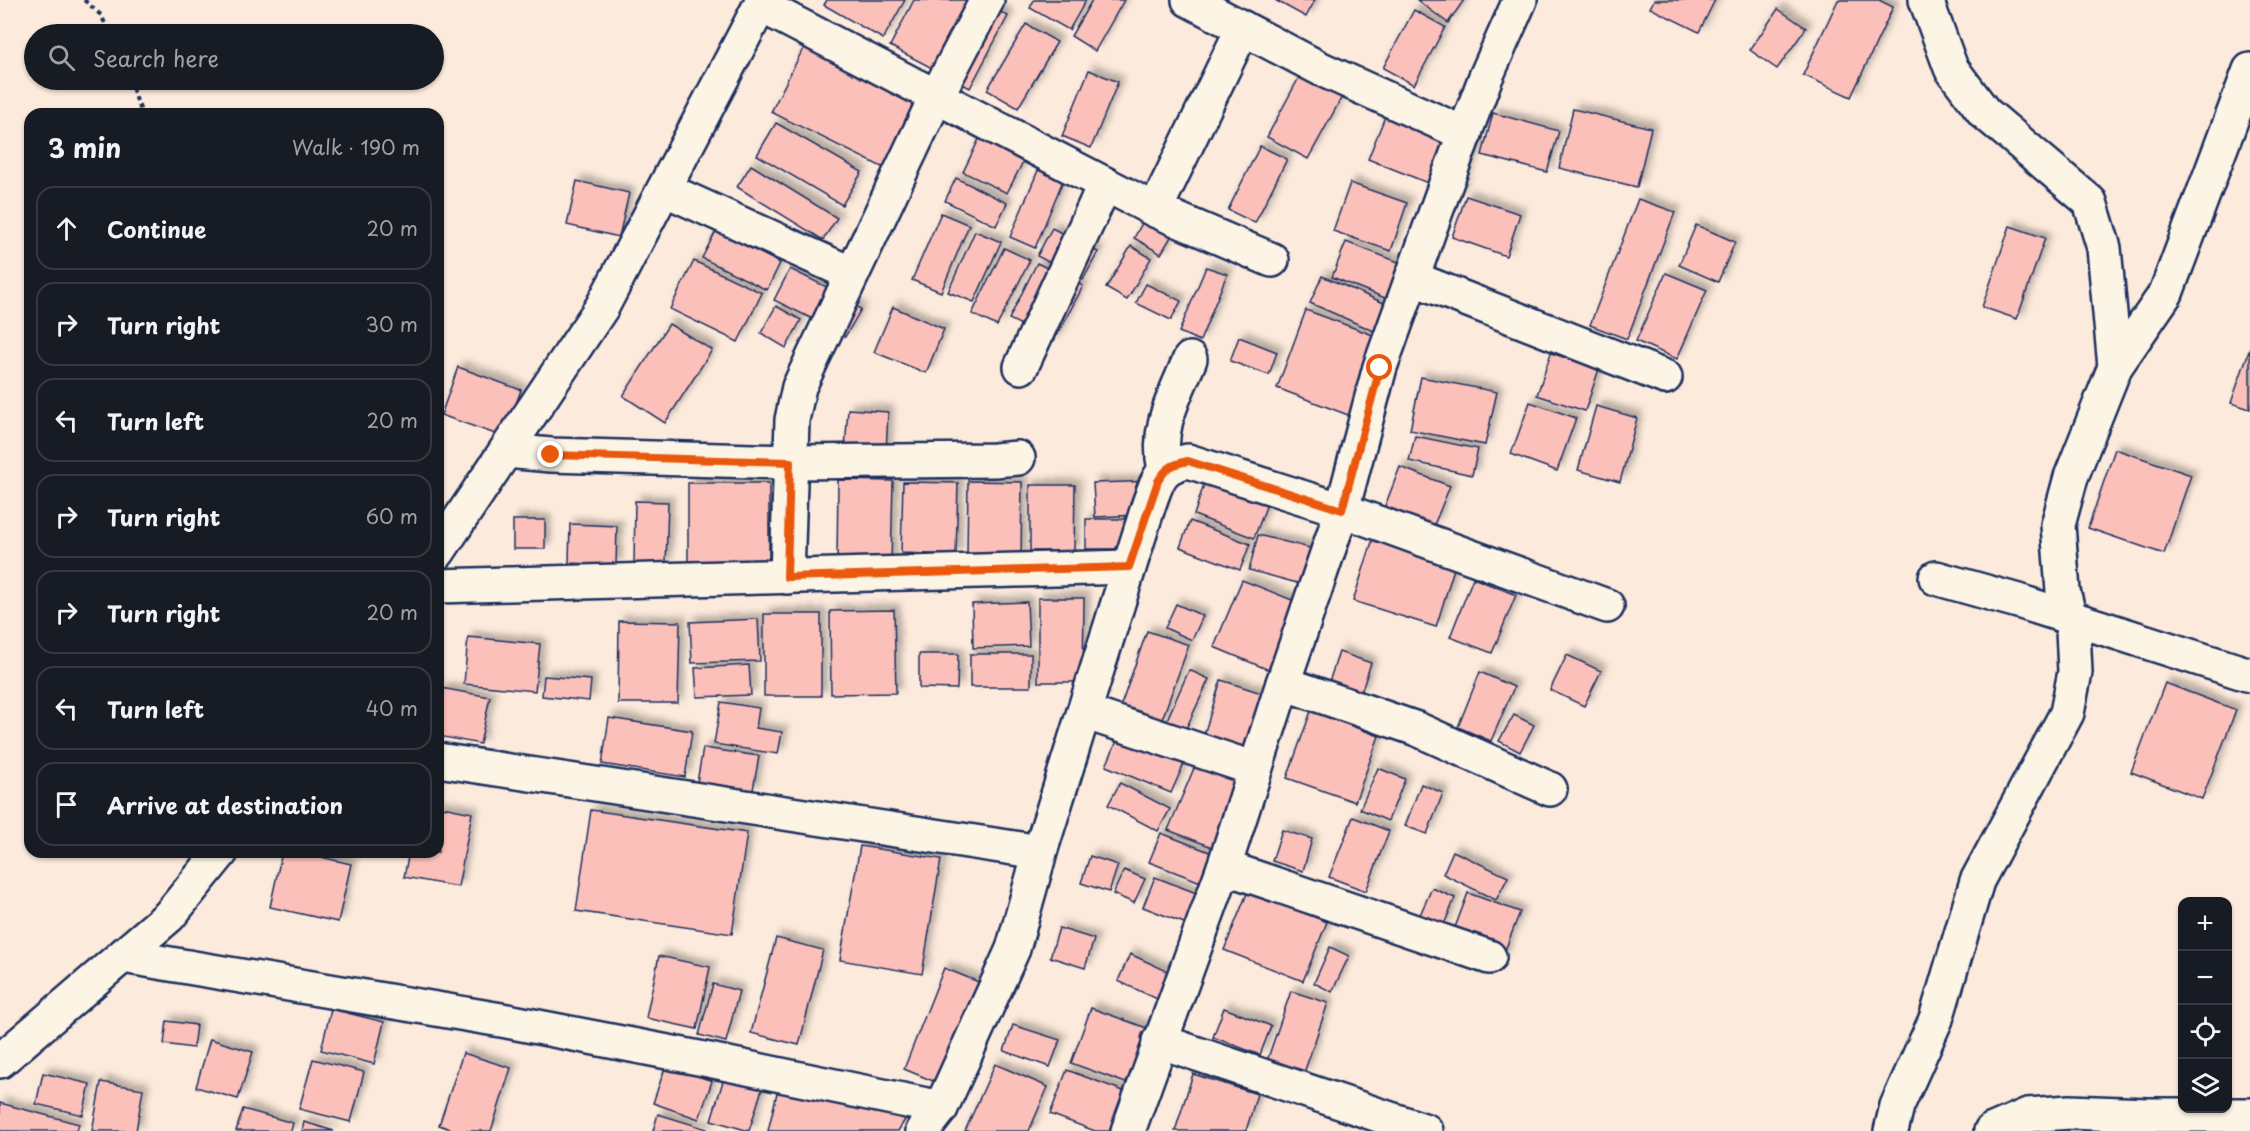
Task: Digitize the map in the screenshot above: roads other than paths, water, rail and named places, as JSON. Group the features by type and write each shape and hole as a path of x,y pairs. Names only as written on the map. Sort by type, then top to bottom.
{"street":[{"path":"787,577 792,420 799,387 936,97 987,0"},
{"path":"1128,1131 1224,867 1342,510 1380,368 1485,79 1520,0"},
{"path":"1926,0 1952,68 1984,112 2090,202 2104,248 2115,368"},
{"path":"1197,2 1321,69 1465,134"},
{"path":"444,543 602,307 761,3 936,97 1155,210 1272,260"},
{"path":"1155,210 1243,28"},
{"path":"1891,1131 1897,1106 1936,1019 1977,881 2067,713 2075,672 2071,618 2063,591 2058,525 2071,477 2115,368 2166,293 2250,70"},
{"path":"1021,367 1105,184"},
{"path":"664,189 852,274"},
{"path":"1412,278 1665,377"},
{"path":"123,956 519,1023 704,1059 932,1120 1013,949 1040,852 1129,567 1149,504 1164,470 1161,453 1163,430 1190,359"},
{"path":"506,451 551,455 790,462 1018,458"},
{"path":"1164,470 1174,464 1188,461 1342,510 1606,606"},
{"path":"444,586 1129,567"},
{"path":"1936,578 2250,675"},
{"path":"1283,683 1417,729 1550,789"},
{"path":"1084,712 1255,769"},
{"path":"444,761 1040,852"},
{"path":"0,1061 170,916 216,858"},
{"path":"1224,867 1489,957"},
{"path":"1160,1041 1426,1131"},
{"path":"1992,1131 2028,1115 2069,1112 2250,1115"}]}
